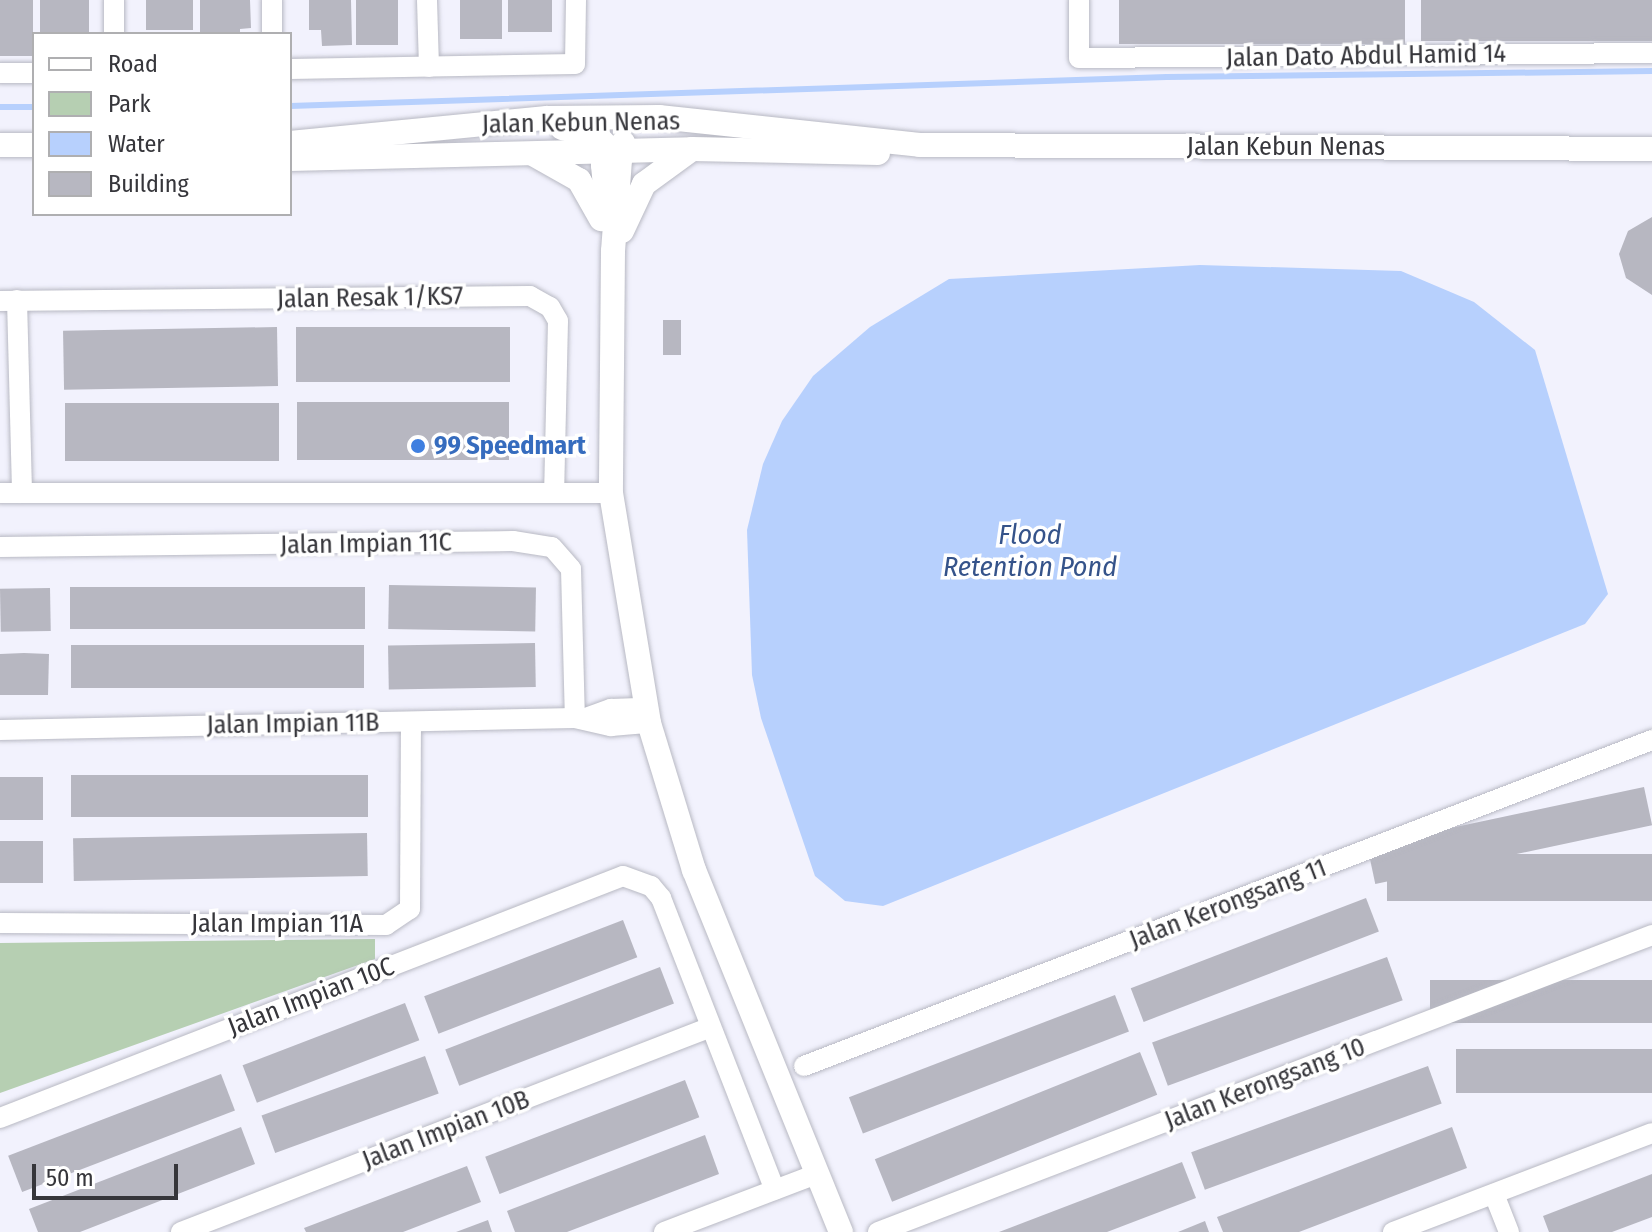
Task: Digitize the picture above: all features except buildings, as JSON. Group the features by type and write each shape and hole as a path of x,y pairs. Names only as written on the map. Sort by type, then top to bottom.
{"street":[{"path":"114,0 114,32"},
{"path":"272,0 272,32"},
{"path":"427,0 429,67"},
{"path":"292,69 575,64 576,0"},
{"name":"Jalan Dato Abdul Hamid 14","path":"1079,0 1079,58 1652,53"},
{"path":"0,73 32,73"},
{"name":"Jalan Kebun Nenas","path":"293,145 517,121 659,117 920,145 1652,149"},
{"path":"517,121 591,133 613,150 621,165 613,251 611,493 648,716 694,870 841,1232"},
{"path":"613,150 652,131 729,126"},
{"path":"0,145 32,145"},
{"name":"Jalan Kebun Nenas","path":"293,145 533,154 692,149 885,153 920,145"},
{"path":"613,251 644,184 692,149"},
{"path":"533,154 579,180 589,193 613,251"},
{"path":"0,158 32,158"},
{"name":"Jalan Resak 1/KS7","path":"8,300 530,296 550,307 558,321 554,492"},
{"path":"8,300 22,493"},
{"path":"0,493 611,493"},
{"name":"Jalan Impian 11C","path":"0,547 513,541 552,547 571,569 580,718"},
{"name":"Jalan Impian 11B","path":"0,730 580,718 611,726 648,716"},
{"name":"Jalan Impian 11A","path":"0,923 386,925 410,909 411,722"},
{"name":"Jalan Kerongsang 11","path":"804,1066 1652,740"},
{"name":"Jalan Impian 10C","path":"0,1118 623,876 651,886 661,898 711,1027"},
{"name":"Jalan Kerongsang 10","path":"878,1232 1652,935"},
{"path":"711,1027 775,1190"},
{"name":"Jalan Impian 10B","path":"181,1232 711,1027"},
{"path":"1393,1232 1652,1133"},
{"path":"664,1232 817,1174"},
{"path":"1494,1194 1509,1232"}],"green space":[{"path":"375,939 375,959 0,1093 0,943"}],"water":[{"name":"Flood Retention Pond","path":"1200,265 1401,271 1474,302 1535,350 1608,594 1585,624 883,906 845,901 815,876 761,718 752,675 747,530 763,464 782,421 813,376 870,327 949,279"}],"waterway":[{"path":"292,106 1167,77 1652,71"},
{"path":"0,107 32,107"}],"place":[{"name":"99 Speedmart","path":"418,446"}]}
